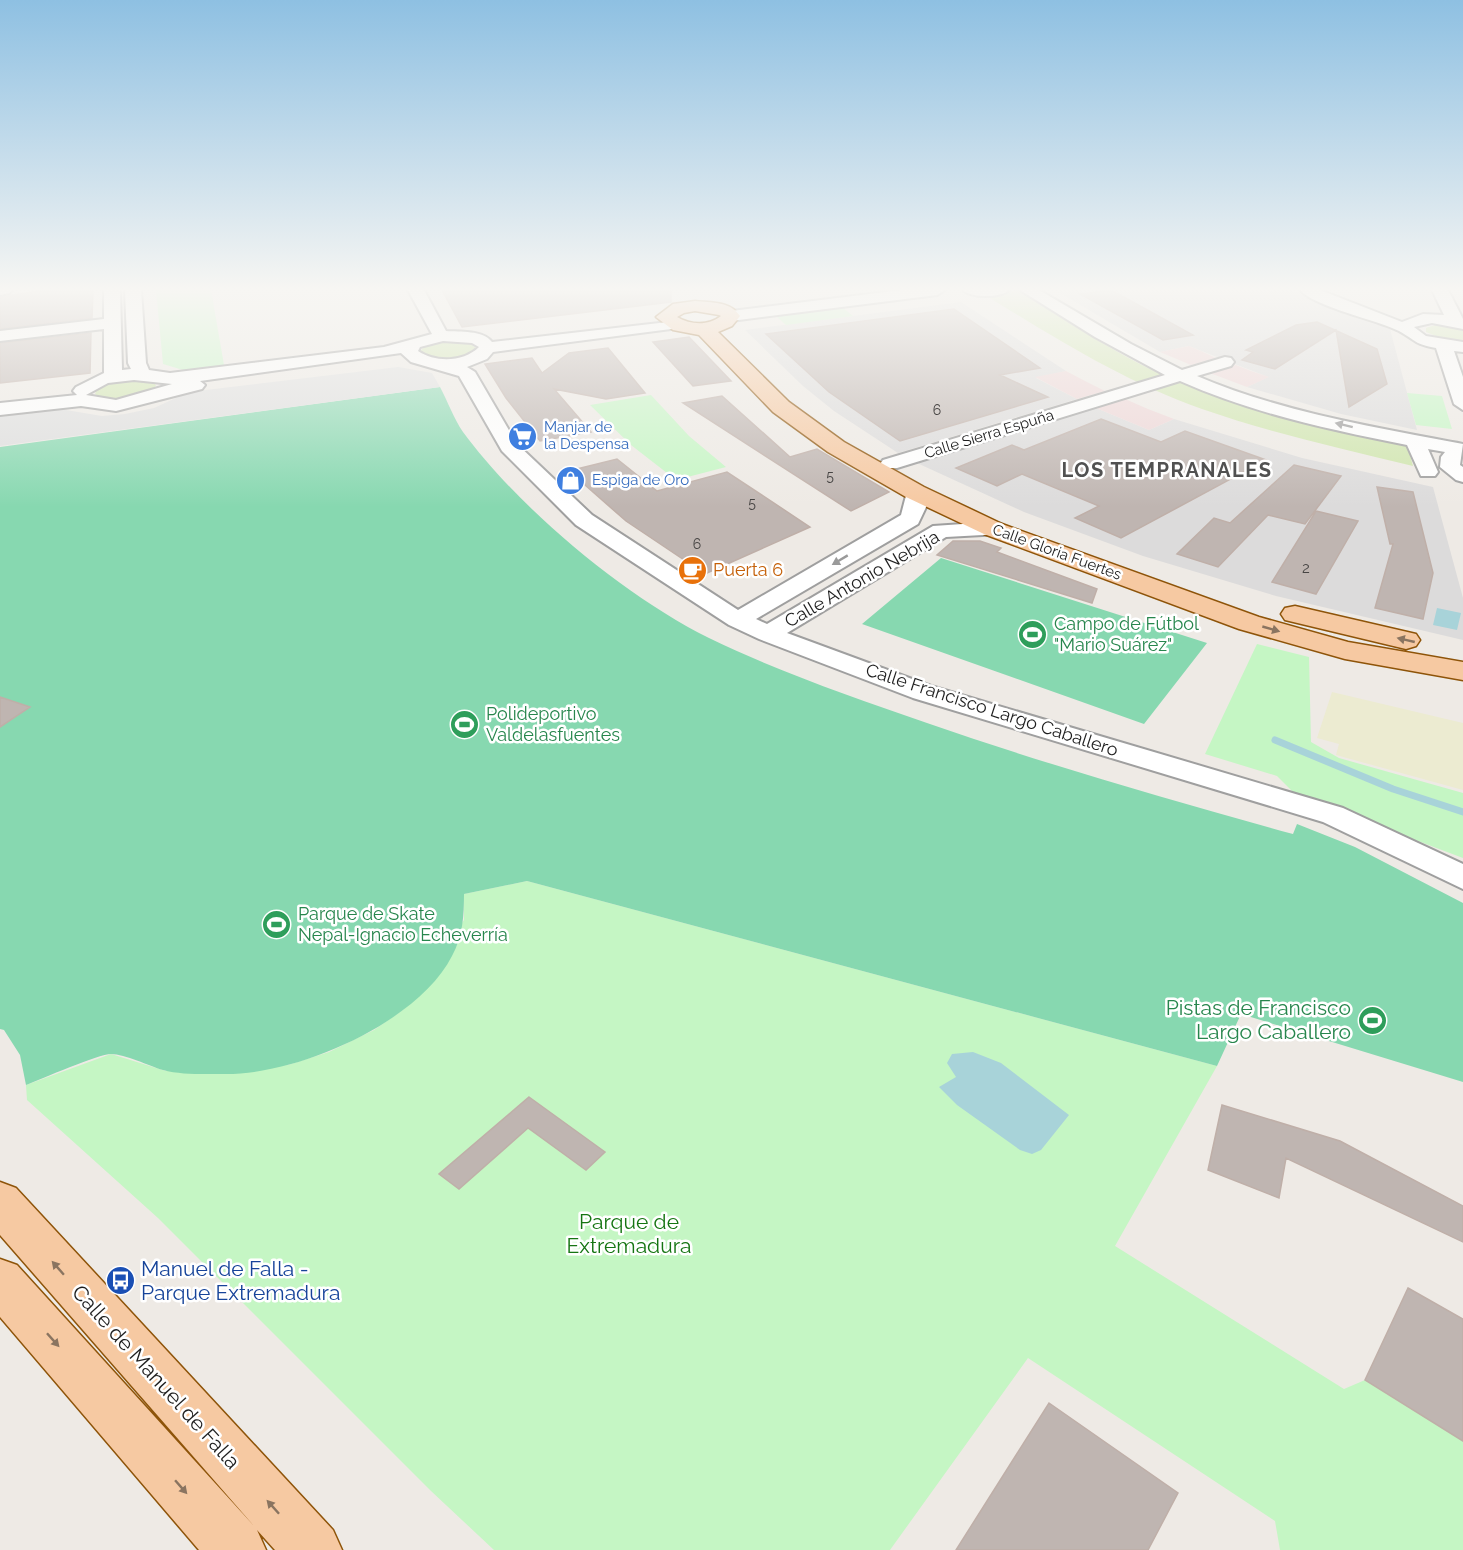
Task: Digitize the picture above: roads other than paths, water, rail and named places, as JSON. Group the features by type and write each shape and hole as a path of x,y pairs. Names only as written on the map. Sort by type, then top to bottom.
{"main road":[{"name":"Calle Gloria Fuertes","path":"746,362 760,386 807,427 846,453 915,492 993,529 1249,623 1345,650 1463,671"},
{"name":"Calle Gloria Fuertes","path":"762,362 811,411 890,464 1025,529 1242,602 1463,653"},
{"name":"Calle de Manuel de Falla","path":"0,1202 313,1550"},
{"path":"0,1281 237,1550"}],"street":[{"path":"113,362 113,376"},
{"path":"137,362 142,373"},
{"path":"0,409 82,395 99,380 113,376 142,373 168,384 370,362"},
{"path":"439,362 467,366 472,362"},
{"path":"1119,362 1159,381 1270,422 1422,457 1463,452"},
{"path":"1153,362 1228,394 1422,457"},
{"name":"Calle Sierra Espuña","path":"890,464 1224,362"},
{"path":"1450,362 1463,404"},
{"name":"Calle Francisco Largo Caballero","path":"467,366 509,447 584,520 738,620 768,634 922,692 1333,814 1433,861 1463,878"},
{"path":"0,400 82,395 98,405 128,405 149,400 168,384"},
{"path":"1463,452 1451,457 1450,467 1463,476"},
{"name":"Calle Antonio Nebrija","path":"738,620 910,519 916,505 915,492"},
{"name":"Calle Antonio Nebrija","path":"768,634 940,531 993,529"}],"water":[{"path":"1437,608 1461,613 1457,630 1433,625"},
{"path":"973,1052 1001,1063 1069,1115 1041,1150 1032,1154 1020,1150 957,1105 939,1087 956,1077 947,1063 952,1054"}],"waterway":[{"path":"1275,740 1393,789 1463,812"}],"place":[{"name":"Manjar de la Despensa","path":"523,436"},
{"name":"Espiga de Oro","path":"571,480"},
{"name":"Puerta 6","path":"692,570"},
{"name":"Campo de Fútbol \"Mario Suárez\"","path":"1033,634"},
{"name":"Polideportivo Valdelasfuentes","path":"465,724"},
{"name":"Parque de Skate Nepal-Ignacio Echeverría","path":"277,924"},
{"name":"Pistas de Francisco Largo Caballero","path":"1372,1020"},
{"name":"Manuel de Falla - Parque Extremadura","path":"120,1281"}],"district":[{"name":"LOS TEMPRANALES","path":"1167,470"}],"park label":[{"name":"Parque de Extremadura","path":"629,1234"}]}
